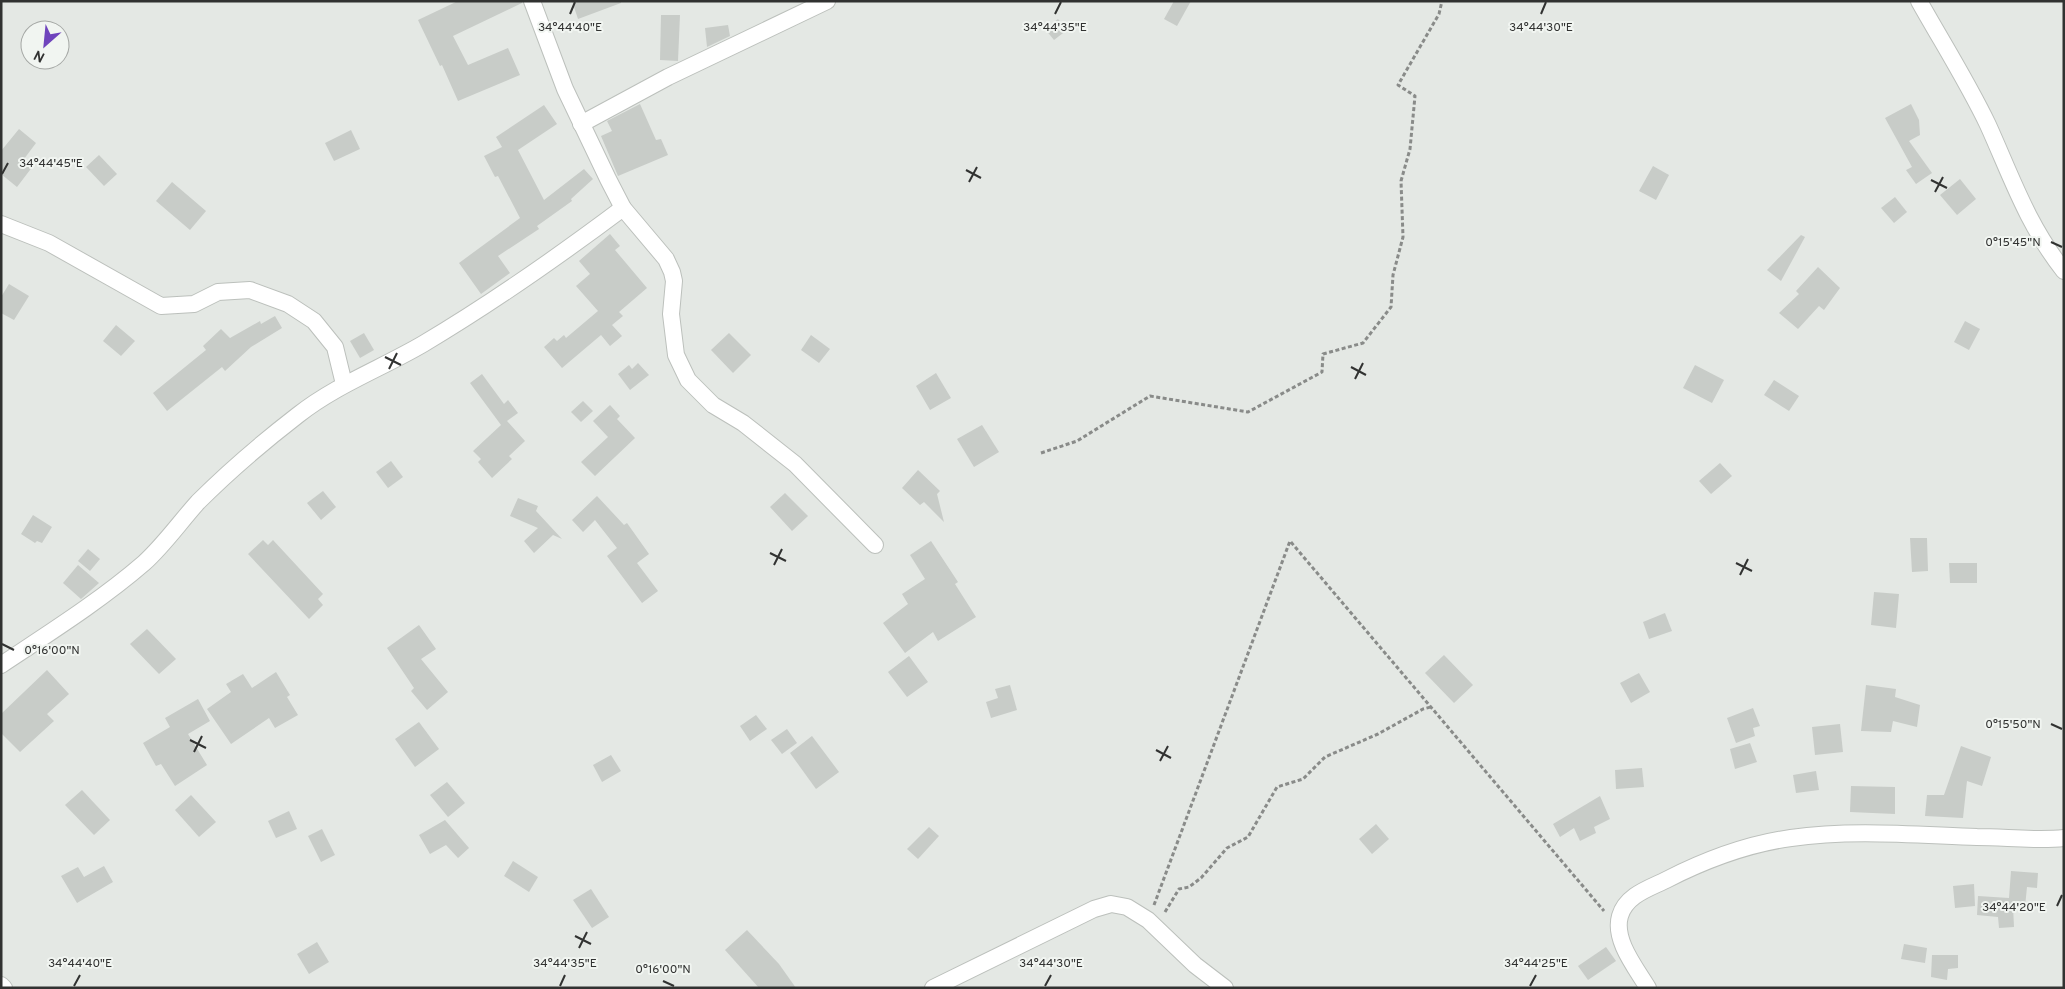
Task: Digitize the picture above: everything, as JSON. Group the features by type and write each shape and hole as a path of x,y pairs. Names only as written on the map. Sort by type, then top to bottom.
{"street":[{"path":"532,1 582,124 623,208 666,259 672,272 674,281 671,314 676,355 688,380 713,405 743,423 795,464 875,545"},
{"path":"582,124 668,77 827,1"},
{"path":"1919,1 1987,123 2030,222 2046,248 2064,271"},
{"path":"1,666 89,606 144,562 197,503 235,467 299,414 344,384 408,353 442,332 575,245 623,208"},
{"path":"1,224 49,242 161,306 194,304 218,292 250,290 288,304 314,321 335,347 344,384"},
{"path":"1648,988 1623,945 1619,929 1620,916 1633,896 1683,871 1733,852 1792,838 1860,834 2064,838"},
{"path":"934,988 1094,909 1111,904 1127,907 1148,920 1195,965 1225,988"}],"path":[{"path":"1041,453 1077,440 1150,396 1248,412 1322,372 1323,354 1363,343 1391,307 1393,275 1403,237 1401,181 1410,149 1415,96 1398,85 1439,14 1442,1"},
{"path":"1431,707 1423,708 1378,734 1325,757 1303,779 1277,787 1248,837 1227,848 1201,878 1189,887 1179,889 1162,918 1148,920 1290,541 1431,707 1619,929"}],"building":[{"path":"458,1 522,1 522,3 453,36 468,65 508,48 520,75 458,101 442,65 440,66 418,20"},
{"path":"572,1 621,1 621,3 578,19"},
{"path":"1174,1 1191,1 1177,26 1164,19"},
{"path":"661,15 680,15 678,61 660,60"},
{"path":"1058,19 1067,30 1054,40 1045,29"},
{"path":"728,25 730,36 707,47 705,28"},
{"path":"640,104 656,140 661,139 668,155 618,176 601,136 612,131 607,121"},
{"path":"1911,104 1919,120 1920,135 1909,141 1932,173 1916,184 1906,170 1912,167 1885,118"},
{"path":"544,105 557,124 518,150 544,200 584,169 593,179 571,199 572,201 537,226 539,229 498,256 510,273 481,294 459,263 520,218 498,176 495,177 484,156 502,147 496,137"},
{"path":"19,129 36,143 24,159 33,166 17,187 1,174 1,151"},
{"path":"351,130 360,149 334,161 325,143"},
{"path":"99,155 117,174 104,186 86,167"},
{"path":"1653,166 1669,175 1656,200 1639,191"},
{"path":"1960,179 1976,199 1957,215 1940,195"},
{"path":"172,182 206,211 190,230 156,201"},
{"path":"1895,197 1907,212 1894,223 1881,208"},
{"path":"610,234 620,246 615,250 647,288 619,312 623,316 612,325 622,336 610,346 601,335 562,368 544,347 554,338 557,341 564,335 566,338 598,311 576,286 590,274 579,261"},
{"path":"1801,235 1805,237 1781,281 1767,270"},
{"path":"1818,267 1840,288 1824,310 1819,306 1798,329 1779,313 1799,294 1796,291"},
{"path":"9,284 29,296 14,320 1,313 1,297"},
{"path":"275,316 282,328 251,347 225,371 222,367 167,411 153,393 206,350 203,346 221,329 230,338 260,321 261,324"},
{"path":"1965,321 1980,329 1969,350 1954,342"},
{"path":"116,325 135,341 121,356 103,341"},
{"path":"364,333 374,350 360,358 350,341"},
{"path":"729,333 751,355 733,373 711,350"},
{"path":"811,335 830,349 819,363 801,350"},
{"path":"638,363 649,375 630,390 618,374 629,365 632,369"},
{"path":"1695,365 1724,380 1712,403 1683,388"},
{"path":"936,373 951,398 930,410 916,386"},
{"path":"482,374 504,404 508,400 518,413 507,421 525,441 509,456 512,459 492,478 478,462 481,459 473,451 501,425 470,383"},
{"path":"1774,380 1799,396 1789,411 1764,395"},
{"path":"583,401 593,411 581,422 571,412"},
{"path":"610,405 620,416 617,419 635,438 595,476 581,462 608,437 593,421"},
{"path":"982,425 999,452 974,467 957,439"},
{"path":"391,461 403,477 388,488 376,472"},
{"path":"1720,463 1732,476 1711,494 1699,481"},
{"path":"918,470 940,491 937,494 944,522 924,502 920,505 902,488"},
{"path":"323,491 336,507 321,520 307,503"},
{"path":"785,493 808,516 792,531 770,507"},
{"path":"597,496 624,525 627,523 649,554 637,563 658,591 642,603 607,556 617,548 595,520 583,532 572,520"},
{"path":"518,498 538,506 536,511 562,539 553,535 534,553 524,541 538,528 510,516"},
{"path":"33,515 52,527 42,543 37,541 35,543 21,534"},
{"path":"1910,538 1927,538 1928,571 1912,572"},
{"path":"263,540 268,545 273,540 323,594 318,599 323,605 309,619 248,554"},
{"path":"931,541 958,582 955,584 976,617 938,641 933,632 905,653 883,623 908,604 902,594 925,579 910,555"},
{"path":"88,549 100,559 90,571 78,561"},
{"path":"1949,563 1977,563 1977,583 1950,583"},
{"path":"78,565 99,583 81,599 63,583"},
{"path":"1874,592 1899,594 1896,628 1871,625"},
{"path":"1665,613 1672,631 1649,639 1643,622"},
{"path":"419,625 436,649 421,659 448,692 427,710 411,691 414,688 387,648"},
{"path":"147,629 176,659 159,674 130,644"},
{"path":"1444,655 1473,685 1454,703 1425,673"},
{"path":"909,656 928,682 907,697 888,672"},
{"path":"47,670 69,694 47,714 54,721 20,752 1,733 1,714"},
{"path":"276,672 290,695 287,697 298,715 275,728 269,718 231,744 207,709 231,692 226,684 243,674 252,688"},
{"path":"1639,673 1650,692 1631,703 1620,683"},
{"path":"1010,685 1017,710 991,718 986,702 998,698 995,689"},
{"path":"1866,685 1896,689 1895,697 1920,705 1917,727 1893,721 1891,732 1861,731"},
{"path":"198,699 210,721 188,734 207,765 175,786 161,764 156,766 143,743 170,727 165,718"},
{"path":"1753,708 1760,726 1753,728 1755,736 1736,743 1727,718"},
{"path":"756,715 767,729 750,741 740,726"},
{"path":"419,722 439,749 415,767 395,739"},
{"path":"1840,724 1843,752 1815,755 1812,727"},
{"path":"787,729 797,743 782,754 771,740"},
{"path":"812,736 839,772 816,789 790,753"},
{"path":"1750,743 1757,762 1735,769 1730,749"},
{"path":"1961,746 1991,757 1982,786 1967,781 1963,818 1925,816 1927,795 1944,795"},
{"path":"611,755 621,771 602,782 593,765"},
{"path":"1642,768 1644,787 1616,789 1615,770"},
{"path":"1816,771 1819,790 1796,793 1793,775"},
{"path":"447,782 465,803 448,817 430,795"},
{"path":"1851,786 1895,787 1895,814 1850,812"},
{"path":"82,790 110,820 94,835 65,805"},
{"path":"191,795 216,822 199,837 175,810"},
{"path":"1600,796 1610,819 1594,827 1596,833 1580,841 1574,828 1560,837 1553,824"},
{"path":"289,811 297,829 276,838 268,821"},
{"path":"445,820 469,848 458,858 446,845 430,854 419,835"},
{"path":"1376,824 1389,839 1372,854 1359,839"},
{"path":"929,827 939,836 918,859 907,849"},
{"path":"322,829 335,855 321,862 308,836"},
{"path":"513,861 538,877 529,892 504,876"},
{"path":"104,866 113,882 77,903 61,876 78,867 84,877"},
{"path":"2011,871 2038,873 2037,888 2027,887 2025,907 2013,906 2014,927 1999,928 1998,917 1977,915 1978,896 2009,898"},
{"path":"1974,884 1975,906 1955,908 1953,886"},
{"path":"591,889 609,917 592,928 573,900"},
{"path":"747,930 779,964 796,988 759,988 725,950"},
{"path":"317,942 329,962 309,974 297,954"},
{"path":"1904,944 1927,948 1925,963 1901,959"},
{"path":"1606,947 1616,961 1588,980 1578,966"},
{"path":"1932,955 1958,955 1958,968 1948,969 1947,980 1931,977"}]}
